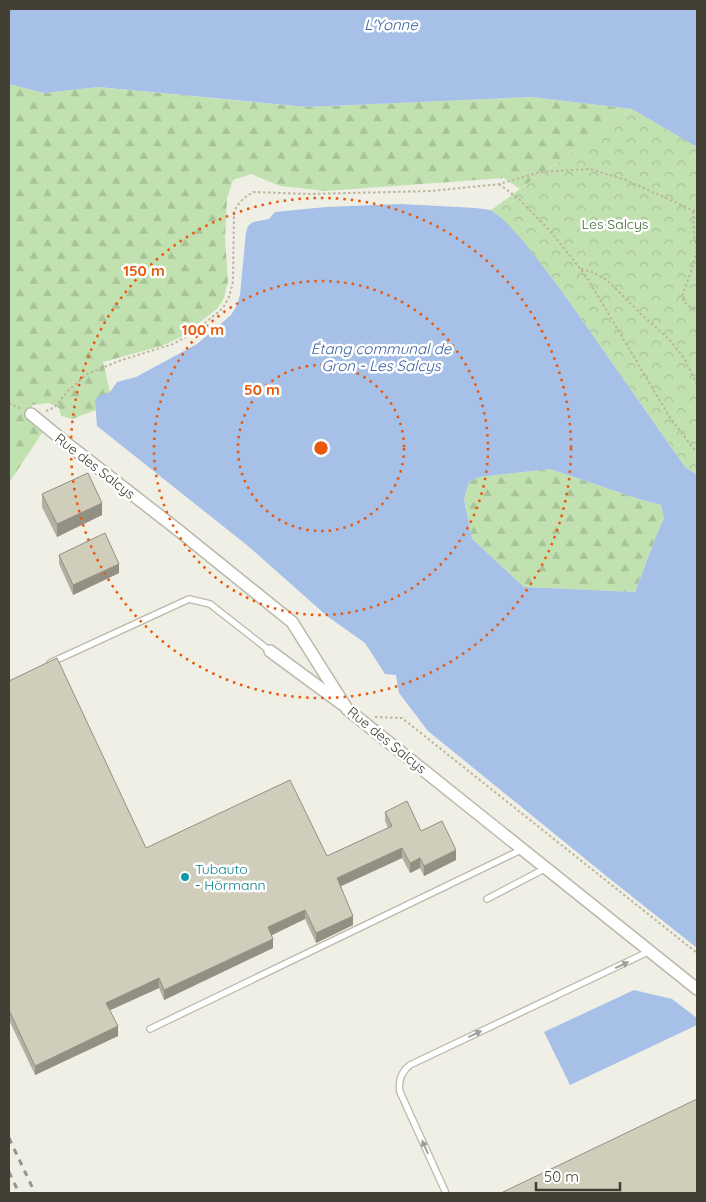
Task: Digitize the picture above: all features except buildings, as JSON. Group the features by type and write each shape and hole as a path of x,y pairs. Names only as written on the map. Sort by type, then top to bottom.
{"street":[{"name":"Rue des Salcys","path":"31,414 292,622 347,708 697,989"},
{"path":"270,650 347,708"}],"lane":[{"path":"45,665 189,599 210,604 270,650"},
{"path":"150,1029 523,849"},
{"path":"487,899 546,868"},
{"path":"445,1191 400,1092 399,1086 404,1070 410,1065 650,951"}],"path":[{"path":"9,403 31,414 49,411 87,374 119,361 173,344 193,333 223,308 229,297 233,282 234,212 246,196 254,192 310,194 422,191 499,184 541,172 590,169 626,180 697,212"},
{"path":"499,184 520,200 551,232 586,276 669,416 697,452"},
{"path":"693,210 694,235 697,249 682,296 684,302 697,312"},
{"path":"580,269 592,272 607,280 670,340 685,360 697,384"},
{"path":"697,325 697,340"},
{"path":"358,717 402,718 697,953"}],"green space":[{"path":"9,84 44,93 97,87 307,107 532,97 632,109 520,189 504,178 326,191 280,186 251,174 233,180 227,198 225,238 228,281 224,298 218,308 181,337 162,346 103,362 110,392 95,400 96,410 72,419 61,416 59,408 49,403 32,405 30,410 44,430 9,483"},
{"name":"Les Salcys","path":"632,109 697,147 697,475 685,467 561,290 503,219 491,210"},
{"path":"550,469 661,505 664,518 635,592 524,587 472,539 464,499 469,482 479,477"}],"water":[{"name":"L'Yonne","path":"9,9 697,9 697,147 632,109 532,97 307,107 98,87 44,93 9,84"},
{"name":"Étang communal de Gron - Les Salcys","path":"401,204 491,210 503,219 524,242 561,290 685,467 697,475 697,948 428,731 399,693 396,675 385,674 365,643 327,616 248,546 97,426 95,400 98,396 110,392 117,382 136,377 197,344 231,315 240,295 248,226 253,222 269,219 275,212 326,207","holes":["550,469 661,505 664,518 635,592 524,587 472,539 464,499 469,482 479,477"]},
{"path":"634,990 672,999 697,1018 697,1025 570,1085 544,1032"}],"railway":[{"path":"9,1138 35,1193"},
{"path":"9,1172 19,1193"}],"place":[{"name":"Tubauto - Hörmann","path":"185,877"}]}
